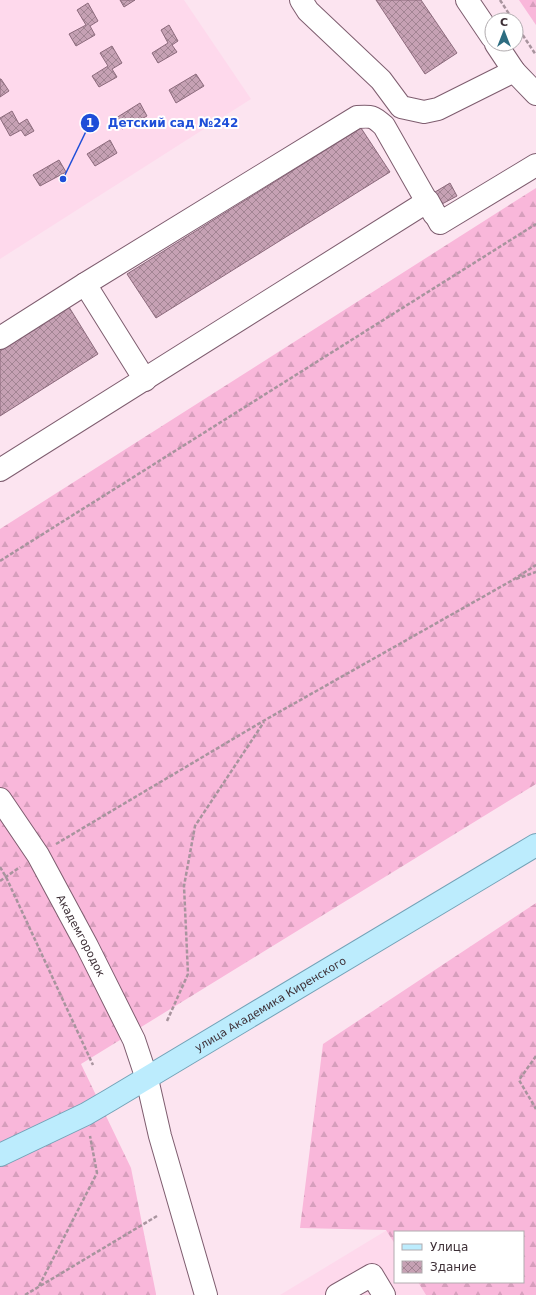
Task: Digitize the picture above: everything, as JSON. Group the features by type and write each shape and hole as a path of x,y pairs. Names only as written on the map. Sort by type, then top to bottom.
{"main road":[{"name":"улица Академика Киренского","path":"0,1155 86,1114 147,1079 536,845"}],"street":[{"path":"301,0 308,11 381,80 401,107 424,112 438,109 514,71"},
{"path":"467,0 484,25"},
{"path":"501,52 514,71 536,94"},
{"path":"0,338 357,117 374,118 384,126 440,223 536,165"},
{"path":"0,470 428,201"},
{"path":"85,284 144,380"},
{"name":"Академгородок","path":"0,799 38,855 87,946 134,1040 147,1079 160,1136 206,1295"},
{"path":"337,1295 372,1275 384,1295"}],"path":[{"path":"500,0 508,12"},
{"path":"524,37 536,55"},
{"path":"0,561 536,224"},
{"path":"38,855 265,720 510,582 536,565"},
{"path":"510,582 536,572"},
{"path":"167,1021 188,974 184,886 195,826 265,720"},
{"path":"0,867 93,1065"},
{"path":"536,1056 519,1080 536,1109"},
{"path":"39,1286 97,1173 86,1114"},
{"path":"25,1295 157,1216"}],"shaded area":[{"path":"0,0 184,0 251,99 0,259"},
{"path":"387,1230 394,1242 394,1283 419,1283 426,1295 280,1295"}],"green space":[{"path":"519,0 536,0 536,25"},
{"path":"536,188 536,784 81,1064 131,1168 156,1295 0,1295 0,529"},
{"path":"536,903 536,1295 426,1295 419,1283 524,1283 524,1231 394,1231 394,1242 386,1230 300,1228 323,1044"}],"building":[{"path":"120,0 135,0 124,7"},
{"path":"376,0 421,0 457,53 425,74"},
{"path":"88,3 98,21 90,26 95,35 76,46 69,34 86,25 77,10"},
{"path":"169,25 178,41 172,45 177,52 158,63 152,53 168,43 161,30"},
{"path":"112,46 122,63 112,69 117,77 99,87 92,76 108,66 100,53"},
{"path":"196,74 204,86 176,103 169,90"},
{"path":"0,79 9,91 0,97"},
{"path":"140,103 147,116 122,129 116,118"},
{"path":"12,111 19,124 27,119 34,131 25,136 21,130 10,136 0,118"},
{"path":"361,128 390,172 156,318 127,274"},
{"path":"110,140 117,153 95,166 87,154"},
{"path":"59,160 66,172 40,186 33,175"},
{"path":"450,183 457,196 442,204 435,192"},
{"path":"69,307 98,354 0,416 0,351"}],"place":[{"name":"Детский сад №242","path":"63,179"}]}
